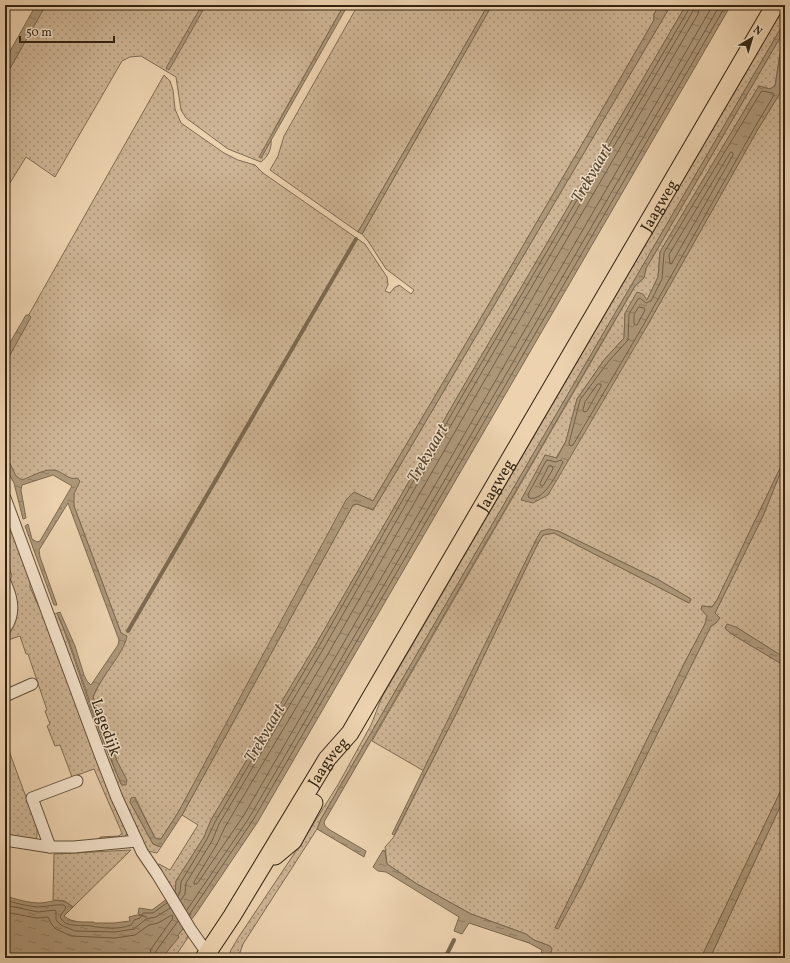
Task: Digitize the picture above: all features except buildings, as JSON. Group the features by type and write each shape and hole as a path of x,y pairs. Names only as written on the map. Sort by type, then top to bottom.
{"main road":[{"name":"Jaagweg","path":"205,955 262,868 327,759 350,733 775,5"}],"street":[{"name":"Lagedijk","path":"5,498 109,779 142,852 164,885 205,955"},
{"path":"5,582 10,593 13,607 10,619 5,629"},
{"path":"5,696 32,684"},
{"path":"50,847 32,798 78,781"},
{"path":"5,840 50,847 74,847 137,841"}],"shaded area":[{"path":"27,5 344,5 276,126 261,158 271,140 269,152 266,158 261,162 228,149 186,118 181,110 176,77 141,56 130,57 122,61 55,177 26,157 5,191 5,77 20,51 37,12"},
{"path":"358,5 488,5 358,232 270,170 278,156 284,136"},
{"path":"492,5 664,5 662,8 657,9 654,14 654,20 373,501 354,492 179,811 161,839 155,838 135,797 130,802 153,844 161,847 157,853 147,851 110,773 53,615 57,613 88,700 121,784 117,761 93,697 126,640 121,633 74,506 74,495 77,479 71,479 55,470 18,485 5,459 5,357 164,75 170,81 173,90 175,109 181,123 224,153 238,160 255,165 263,173 365,244 387,277 388,285 385,291 390,293 399,285 411,294 414,290 386,269 362,234"},
{"path":"671,5 686,5 455,401 315,646 211,820 204,837 176,881 175,893 157,865 159,864 170,870 198,825 182,815 353,505 357,504 373,510"},
{"path":"785,5 785,21 321,819 317,829 243,944 238,958 228,958 238,938 304,839 339,783 371,725 382,697"},
{"path":"785,29 785,45 780,54 775,86 770,89 759,86 660,252 658,277 647,300 625,313 624,338 604,360 577,399 566,441 556,458 545,455 533,503 647,326 758,129 785,85 785,458 717,600 712,607 702,606 701,609 707,616 705,624 555,928 580,889 711,626 716,623 715,613 763,516 785,461 785,658 736,627 730,633 785,666 785,782 701,958 549,958 552,949 550,946 534,940 526,934 471,914 417,884 387,864 385,847 393,838 457,712 543,535 554,533 689,603 691,599 657,579 558,531 541,531 424,771 372,741 635,286 644,278 646,268"},
{"path":"5,507 9,526 30,575 30,587 45,616 127,833 125,837 100,840 100,837 119,836 122,833 94,769 72,777 60,745 55,746 47,726 50,724 45,711 47,710 28,654 26,654 20,636 5,641 6,636 15,621 15,607 10,580 12,576 5,557"},
{"path":"5,740 37,827 37,837 34,840 5,835"},
{"path":"785,796 785,958 710,958"},
{"path":"131,850 73,907 65,901 53,900 54,854"},
{"path":"183,928 188,935 187,939 174,958 162,958"}],"water":[{"path":"36,5 46,5 5,77 5,60"},
{"path":"202,5 206,5 169,70 166,68"},
{"path":"344,5 348,5 261,158 259,157"},
{"path":"488,5 492,5 362,234 358,232"},
{"path":"664,5 671,5 373,510 357,504 353,505 182,815 161,847 153,844 130,802 131,798 134,797 155,838 161,839 179,811 346,500 354,492 373,501 654,20 654,14 657,9 662,8"},
{"name":"Trekvaart","path":"686,5 731,5 257,823 195,915 178,935 179,937 162,958 5,958 5,896 36,903 57,900 73,907 64,916 70,920 78,922 114,923 130,921 129,917 137,915 147,917 138,914 139,908 152,910 175,893 176,881 204,837 211,820 315,646 455,401"},
{"path":"785,21 785,29 646,268 644,278 635,286 595,354 324,822 325,826 330,830 366,851 364,857 317,829 321,819"},
{"path":"785,45 785,85 758,129 647,326 548,495 533,503 521,500 545,455 557,458 566,441 577,399 604,360 624,338 625,313 637,292 643,294 647,300 658,277 660,252 759,86 770,89 775,86 780,54"},
{"path":"26,315 31,317 5,364 5,351"},
{"path":"5,453 16,476 22,480 41,472 56,470 68,477 74,479 77,478 80,481 74,494 74,506 121,633 127,636 117,658 96,689 93,697 110,744 127,780 126,785 121,784 100,732 69,641 57,613 60,612 75,646 84,675 91,685 118,645 119,640 68,503 39,550 40,557 57,605 54,605 25,526 28,524 32,539 37,542 40,541 72,486 53,475 22,485 21,490 26,518 23,519 14,483 5,467"},
{"path":"785,458 763,516 715,613 720,618 711,626 580,889 558,929 555,928 705,624 707,616 701,609 702,606 712,607 717,600"},
{"path":"549,529 558,531 657,579 691,599 689,603 554,533 543,535 457,712 394,835 392,834 536,540 541,531"},
{"path":"727,624 736,627 785,658 785,666 730,633 725,628"},
{"path":"785,782 785,796 710,958 701,958"},
{"path":"383,850 385,851 387,864 417,884 471,914 526,934 534,940 550,946 552,949 549,958 540,958 542,950 529,943 469,923 462,934 454,931 459,917 386,872 378,871 373,867"}],"waterway":[{"path":"128,631 356,239"},
{"path":"445,958 454,940"}]}
